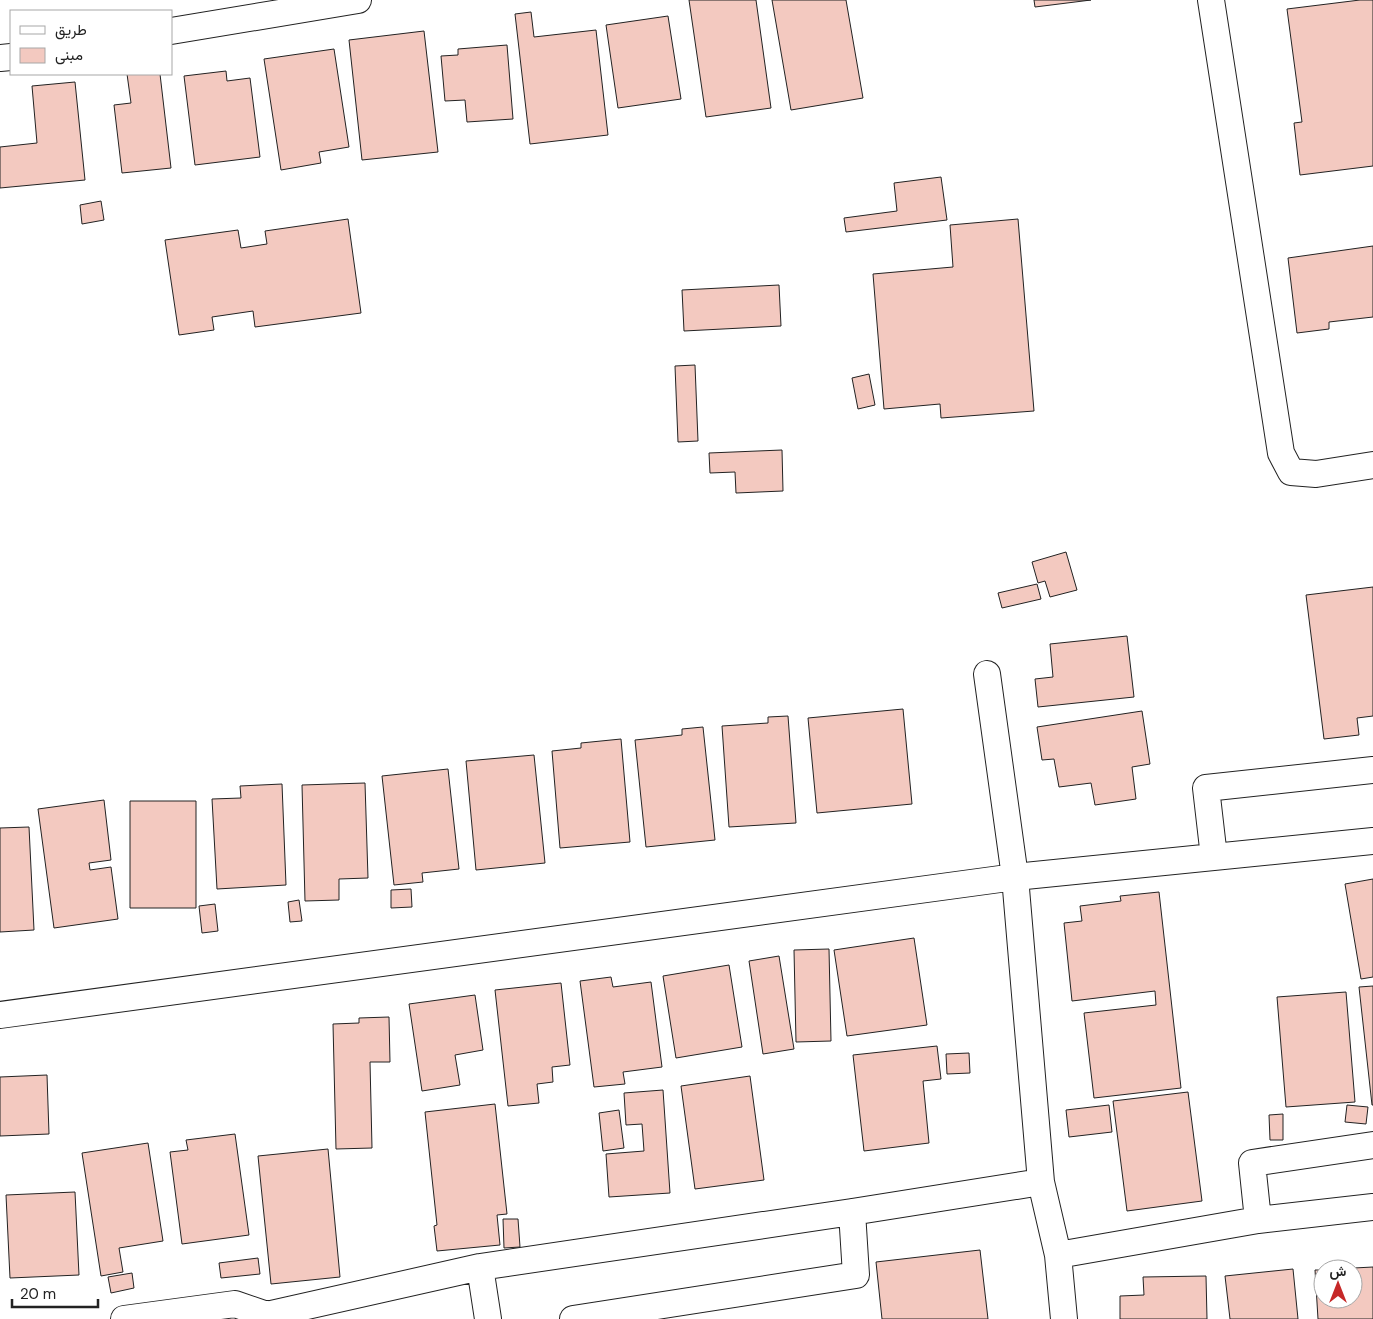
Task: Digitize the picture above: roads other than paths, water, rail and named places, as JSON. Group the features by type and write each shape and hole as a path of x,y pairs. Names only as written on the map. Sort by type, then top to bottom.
{"street":[{"path":"172,30 358,0"},
{"path":"1211,0 1281,453 1292,472 1316,474 1373,466"},
{"path":"987,674 1015,877 1042,1182 1058,1255 1064,1319"},
{"path":"1214,857 1206,788 1373,770"},
{"path":"0,1015 1015,877 1373,841"},
{"path":"1258,1220 1252,1163 1373,1145"},
{"path":"124,1319 235,1304 267,1317 480,1267 1042,1182"},
{"path":"1058,1255 1258,1220 1373,1207"},
{"path":"574,1319 856,1275 852,1212"},
{"path":"480,1267 488,1319"}]}
